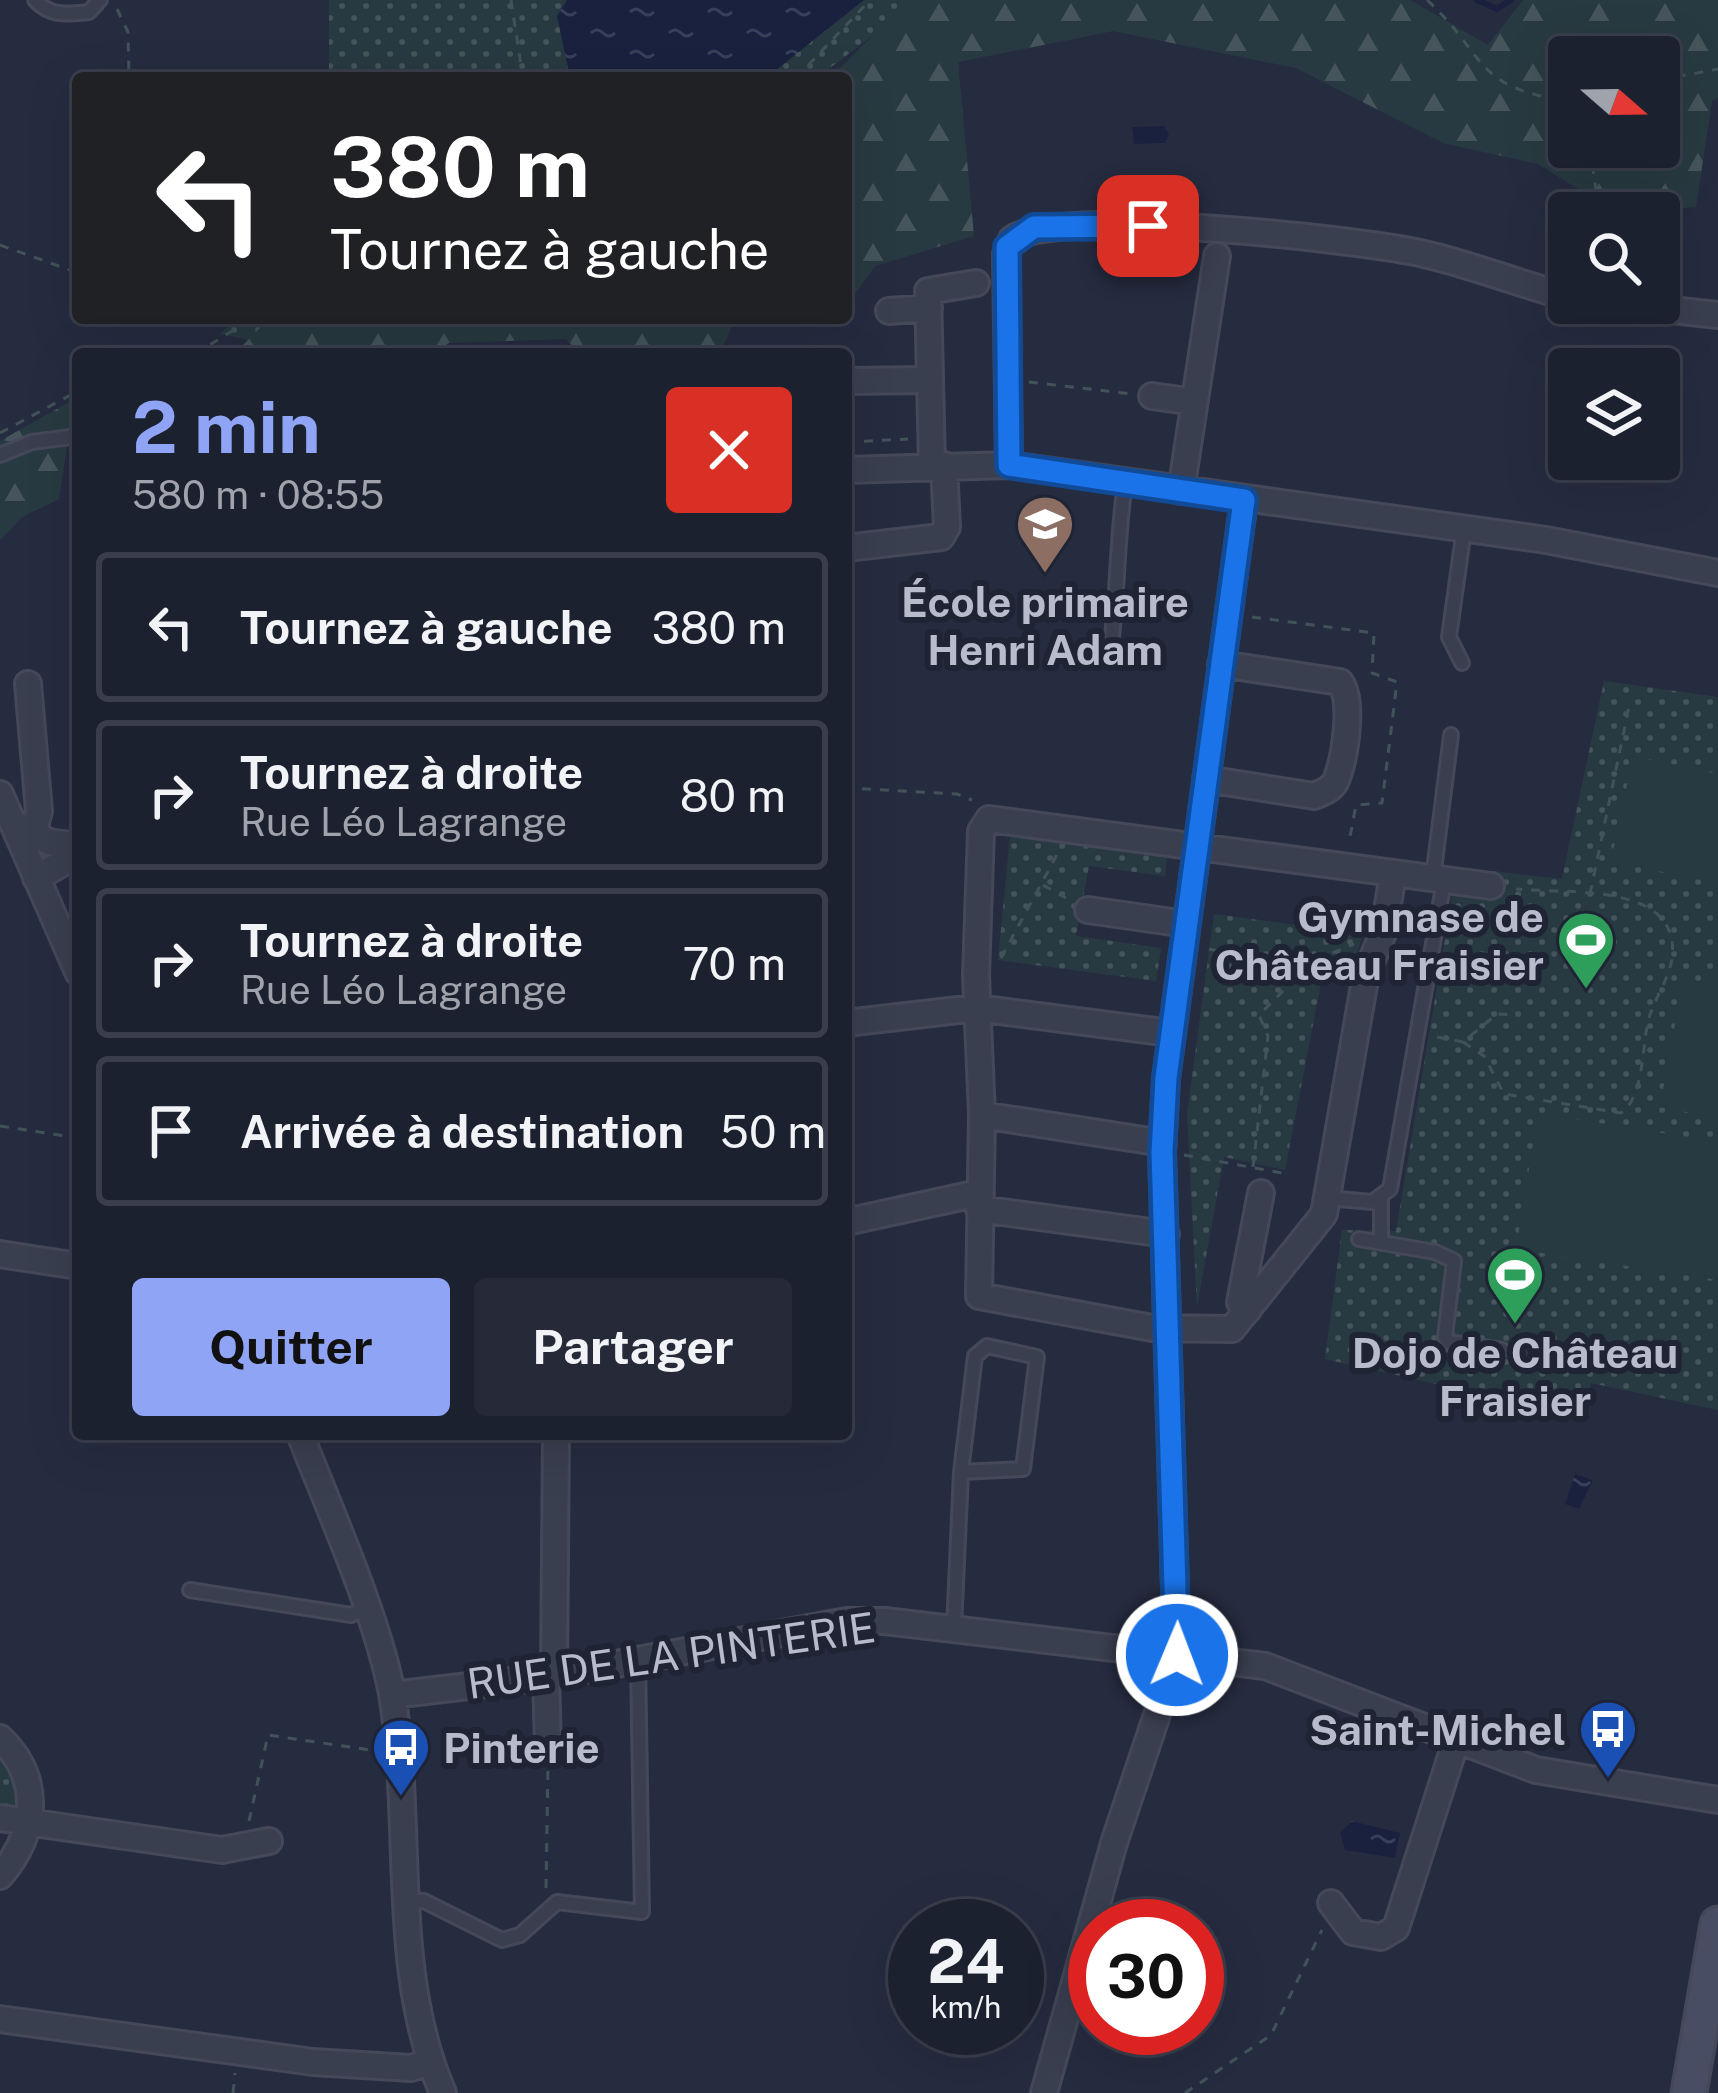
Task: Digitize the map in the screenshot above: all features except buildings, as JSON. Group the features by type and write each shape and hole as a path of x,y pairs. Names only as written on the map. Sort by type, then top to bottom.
{"street":[{"path":"1009,465 1007,247 1034,227 1148,226 1396,250 1548,291"},
{"path":"1181,490 1216,256"},
{"path":"852,547 941,537 947,527 929,380 928,291 976,283"},
{"path":"889,311 928,308"},
{"path":"1680,311 1718,315"},
{"path":"852,381 929,380"},
{"path":"1152,396 1194,402"},
{"path":"852,470 1009,465 1464,529 1718,573"},
{"path":"1044,2093 1114,1844 1177,1655 1163,1148 1171,1033 1244,500"},
{"path":"1206,779 1314,796 1327,791 1336,781 1348,702 1340,682 1221,664"},
{"path":"23,829 39,811 28,684"},
{"path":"0,794 23,829 52,933 72,963"},
{"path":"1393,874 1379,947 1366,974 1327,1198 1318,1225 1248,1310 1224,1332 982,1299 977,1292 982,1115 976,975 983,824 996,817 1490,886"},
{"path":"23,829 72,848"},
{"path":"36,878 72,854"},
{"path":"1088,910 1185,934"},
{"path":"852,1022 976,1008 1171,1033"},
{"path":"982,1115 1163,1148"},
{"path":"1248,1310 1240,1302 1261,1192"},
{"path":"852,1221 979,1201 1166,1234"},
{"path":"0,1254 72,1265"},
{"path":"296,1440 328,1529 364,1609 387,1701 397,1754 418,2020 443,2093"},
{"path":"548,1746 556,1440"},
{"name":"RUE DE LA PINTERIE","path":"387,1701 847,1622 954,1629 1288,1672 1536,1770 1718,1800"},
{"path":"0,1738 24,1768 32,1803 19,1852 0,1876"},
{"path":"1331,1903 1353,1932 1381,1937 1396,1928 1456,1741"},
{"path":"0,1818 222,1850 269,1841"},
{"path":"1690,2093 1718,1924"},
{"path":"0,2019 295,2060 411,2068 430,2062"}],"lane":[{"path":"35,0 50,13 62,14 89,12 103,0"},
{"path":"0,455 32,442 72,437"},
{"path":"1111,645 1118,589 1114,567 1125,483"},
{"path":"1462,663 1449,637 1464,529"},
{"path":"1381,1243 1381,1200 1390,1189 1417,1033 1451,735"},
{"path":"1327,1198 1381,1200"},
{"path":"1359,1239 1454,1261 1445,1337 1502,1350"},
{"path":"954,1629 961,1472 978,1349 1031,1352 1037,1357 1023,1469 961,1472"},
{"path":"190,1590 350,1615 364,1609"},
{"path":"408,1900 424,1901 502,1940 520,1935 553,1903 642,1912 638,1658"}],"path":[{"path":"103,0 128,32 129,72"},
{"path":"511,0 522,72"},
{"path":"802,72 870,0"},
{"path":"1427,0 1448,20 1478,64 1509,87 1548,95"},
{"path":"1680,76 1718,69"},
{"path":"0,245 72,271"},
{"path":"205,348 243,324"},
{"path":"1008,383 1043,382 1152,396"},
{"path":"0,433 72,394"},
{"path":"1589,895 1630,702"},
{"path":"852,788 957,794"},
{"path":"976,975 998,963 1058,854 1064,826"},
{"path":"1417,1033 1463,1042 1484,1056 1504,1094 1621,1113 1628,1108 1649,1014 1670,967 1670,930 1649,906 1490,886"},
{"path":"1185,934 1264,960 1296,979"},
{"path":"1253,1167 1268,1036 1259,1015 1328,952 1358,943 1379,947"},
{"path":"1463,1042 1497,1014 1520,1015"},
{"path":"0,1126 72,1137"},
{"path":"1163,1148 1282,1173"},
{"path":"236,1847 252,1814 268,1735 397,1754"},
{"path":"548,1746 544,1882 553,1903"},
{"path":"1185,2093 1271,2035 1331,1903"}],"green space":[{"path":"329,0 919,0 825,72 329,72"},
{"path":"909,0 1410,0 1488,45 1523,0 1718,0 1718,98 1712,101 1696,207 1680,208 1680,192 1583,192 1538,164 1443,143 1296,68 1113,31 958,62 974,236 875,266 852,298 852,72 836,72"},
{"path":"232,324 289,324 262,342 219,334"},
{"path":"264,324 733,324 722,348 574,348 566,339 449,343 443,348 240,348"},
{"path":"72,400 72,428 59,499 22,517 0,540 0,441"},
{"path":"1604,681 1718,697 1718,1410 1591,1383 1582,1417 1325,1359 1342,1230 1396,1231 1457,867 1562,879"},
{"path":"1633,756 1718,774 1715,883 1611,861"},
{"path":"1011,826 1053,832 1053,842 1167,858 1165,876 1089,866 1076,936 1161,948 1156,981 998,960"},
{"path":"1214,914 1363,934 1355,960 1326,957 1285,1170 1224,1157 1197,1306 1187,1114"},
{"path":"1683,979 1718,985 1718,1118 1660,1107"},
{"path":"1538,1113 1718,1142 1718,1280 1516,1249"},
{"path":"0,1751 21,1794 18,1809 0,1809"}],"water":[{"path":"567,0 864,0 774,72 569,72 557,16"},
{"path":"1164,126 1169,134 1165,143 1134,144 1132,127"},
{"path":"1575,1474 1593,1480 1579,1509 1565,1504"},
{"path":"1352,1821 1400,1833 1395,1858 1345,1850 1340,1833"}],"waterway":[{"path":"1477,0 1497,9 1511,0"}],"place":[{"name":"École primaire Henri Adam","path":"1045,575"},
{"name":"Gymnase de Château Fraisier","path":"1586,991"},
{"name":"Dojo de Château Fraisier","path":"1515,1326"},
{"name":"Saint-Michel","path":"1608,1780"},
{"name":"Pinterie","path":"401,1798"}],"route":[{"path":"1148,226 1034,227 1007,247 1009,465 1244,500 1166,1078 1162,1152 1178,1556 1177,1655"}]}
